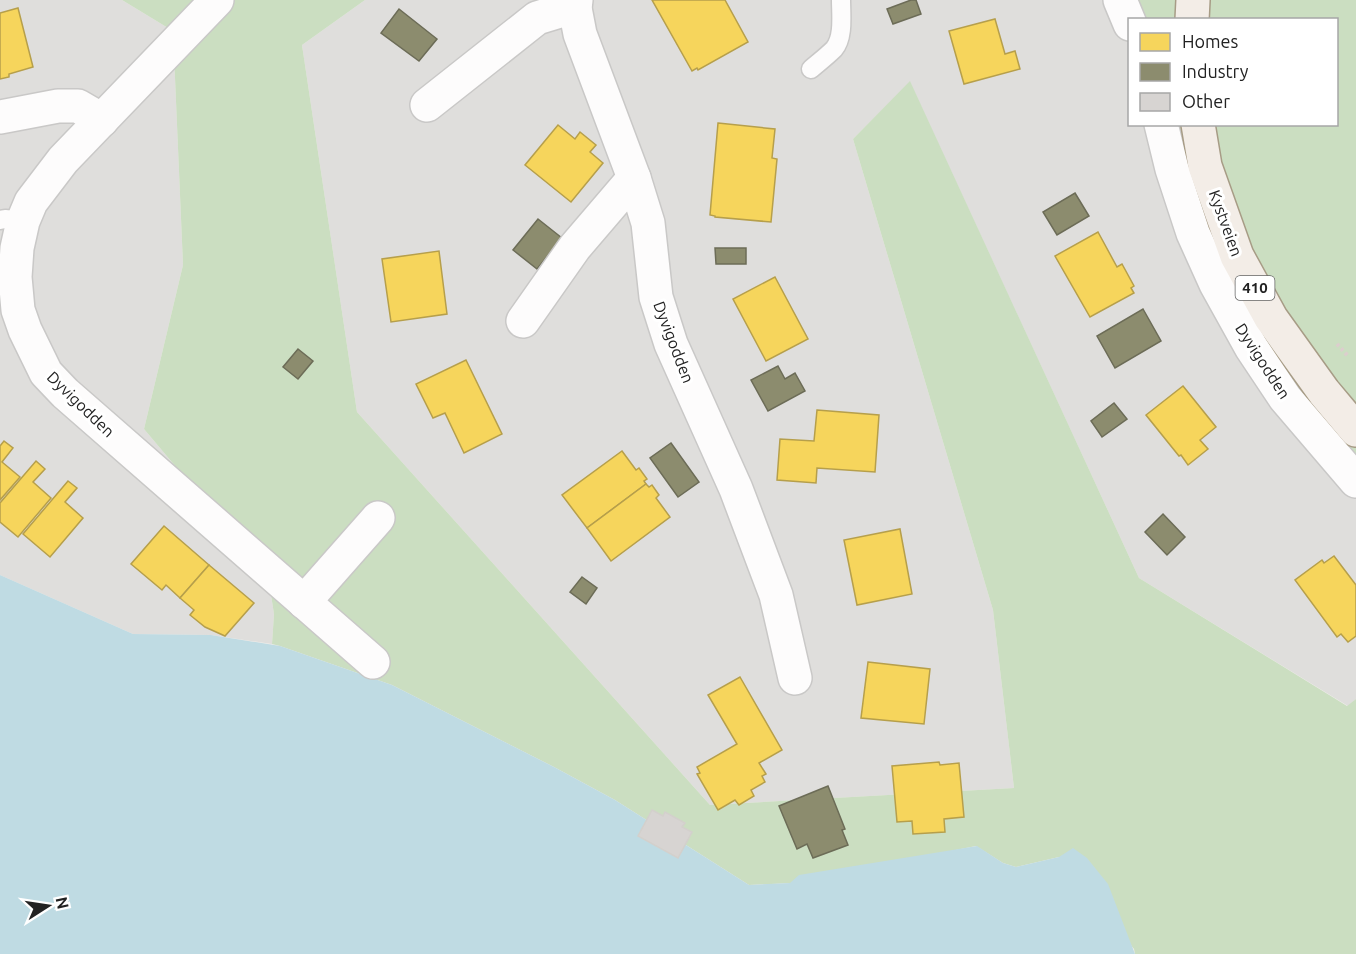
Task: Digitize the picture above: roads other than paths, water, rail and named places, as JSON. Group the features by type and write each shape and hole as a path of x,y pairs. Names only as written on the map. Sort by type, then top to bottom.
{"main road":[{"path":"1192,18 1193,0"},
{"name":"Kystveien","path":"1198,126 1205,166 1237,256 1271,318 1324,392 1356,430"}],"street":[{"name":"Dyvigodden","path":"217,0 63,160 31,202 12,221 17,248 15,277 18,310 46,373 65,393 373,662"},
{"path":"1120,0 1128,19"},
{"name":"Dyvigodden","path":"576,4 580,34 634,178 648,223 656,297 671,344 736,489 776,595 795,678"},
{"path":"427,105 537,18 576,4"},
{"path":"0,117 58,106 78,106 102,120"},
{"name":"Dyvigodden","path":"1161,126 1172,169 1193,233 1216,284 1251,347 1285,398 1356,481"},
{"path":"524,321 575,247 634,178"},
{"path":"304,602 378,518"}],"lane":[{"path":"811,69 837,44 841,27 841,0"}],"water":[{"path":"0,575 133,634 211,635 280,646 392,685 615,800 749,885 790,883 799,875 977,846 1003,863 1016,867 1059,857 1073,848 1087,858 1108,884 1135,954 0,954"}]}
